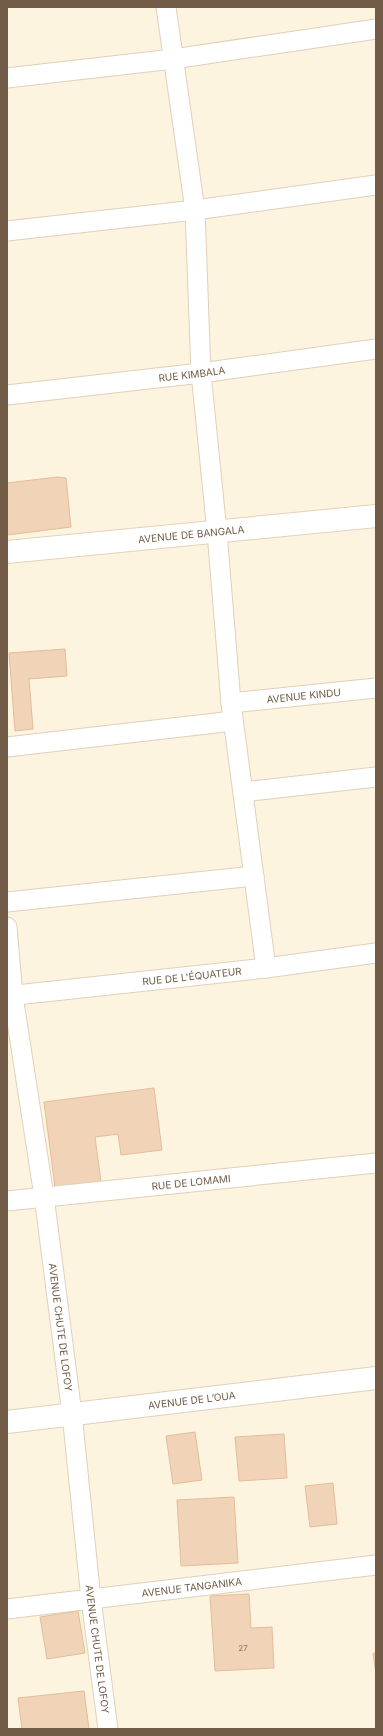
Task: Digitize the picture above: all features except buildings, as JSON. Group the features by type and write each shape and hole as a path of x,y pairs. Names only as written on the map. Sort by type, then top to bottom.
{"main road":[{"name":"AVENUE DE BANGALA","path":"7,552 376,516"},
{"name":"AVENUE DE L’OUA","path":"7,1422 376,1378"}],"street":[{"path":"166,7 195,210 201,373 217,532 232,712 266,968"},
{"path":"7,78 173,58 376,29"},
{"path":"7,230 195,210 376,185"},
{"name":"RUE KIMBALA","path":"7,395 201,373 376,349"},
{"name":"AVENUE KINDU","path":"7,747 376,688"},
{"path":"243,792 376,777"},
{"path":"7,902 254,876"},
{"name":"AVENUE CHUTE DE LOFOY","path":"7,927 10,996 44,1196 72,1414 91,1599 108,1729"},
{"name":"RUE DE L'ÉQUATEUR","path":"10,996 266,968 376,954"},
{"name":"RUE DE LOMAMI","path":"7,1201 376,1163"},
{"name":"AVENUE TANGANIKA","path":"7,1609 376,1565"}]}
